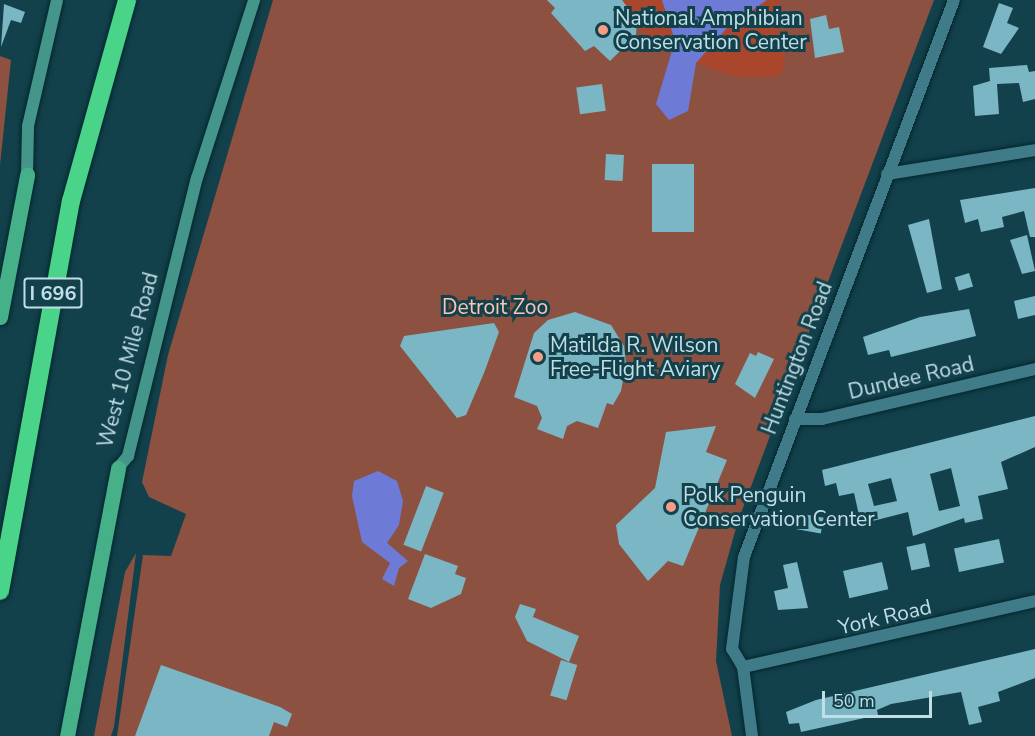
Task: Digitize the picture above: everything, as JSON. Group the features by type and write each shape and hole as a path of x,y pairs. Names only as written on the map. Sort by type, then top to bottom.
{"highway":[{"name":"I 696","path":"0,591 71,201 127,0"}],"main road":[{"path":"0,317 27,175 28,126 57,0"},
{"name":"West 10 Mile Road","path":"67,736 117,468 128,456 197,178 254,0"}],"street":[{"name":"Huntington Road","path":"752,736 743,667 732,649 737,585 795,419 954,0"},
{"path":"887,174 1035,150"},
{"name":"Dundee Road","path":"795,419 822,419 1035,369"},
{"name":"York Road","path":"743,667 1035,601"}],"green space":[{"name":"Detroit Zoo","path":"273,0 934,0 738,521 720,585 716,661 732,736 117,736 143,555 171,556 186,514 149,497 142,482 168,355"},
{"path":"0,56 11,60 0,165"},
{"path":"136,553 114,727 111,736 94,736 125,572"}],"shaded area":[{"path":"622,0 662,0 675,41 654,49"},
{"path":"767,0 780,0 775,24 786,43 783,71 776,77 737,77 696,63 727,28"}],"water":[{"path":"662,0 767,0 727,28 696,63 688,111 669,120 656,104 675,41"},
{"path":"378,471 397,481 403,501 399,525 387,543 408,561 399,568 394,586 382,579 390,563 362,542 352,496 354,481"}],"building":[{"name":"National Amphibian Conservation Center","path":"547,0 622,0 637,20 636,35 644,47 623,48 610,61 594,46 585,51 551,13 555,8"},
{"path":"999,3 1013,8 1007,23 1019,28 1001,54 983,47"},
{"path":"4,4 25,12 21,23 11,20 1,47"},
{"path":"826,15 829,29 839,27 844,52 815,58 810,19"},
{"path":"1027,65 1029,72 1035,71 1035,99 1023,102 1019,83 997,84 999,114 975,116 973,86 990,81 989,68"},
{"path":"602,84 606,111 580,114 576,88"},
{"path":"606,154 624,155 623,181 605,180"},
{"path":"652,164 694,164 694,232 652,232"},
{"path":"1035,188 1035,237 1030,237 1024,211 1002,217 1004,227 981,232 978,219 965,223 960,200"},
{"path":"929,219 942,289 927,293 908,225"},
{"path":"1027,235 1035,271 1022,274 1010,240"},
{"path":"969,273 973,286 959,291 955,277"},
{"path":"1035,296 1035,315 1018,319 1014,301"},
{"path":"969,309 976,336 891,357 889,350 868,355 863,337 920,317"},
{"path":"575,312 611,325 624,346 626,364 621,391 613,405 607,403 598,428 577,421 567,426 563,439 537,429 542,418 537,406 514,397 534,333 548,320"},
{"path":"494,323 499,332 484,373 466,415 457,418 400,346 404,336"},
{"path":"758,352 774,359 755,398 735,384 750,353 756,356"},
{"path":"1035,416 1035,447 1001,462 1008,489 978,496 983,519 965,523 964,518 913,536 908,512 861,524 854,493 839,496 836,483 825,486 822,470","holes":["951,468 960,506 939,511 930,474","891,478 897,501 874,506 868,484"]},
{"name":"Polk Penguin Conservation Center","path":"716,426 706,452 727,460 683,566 668,561 648,581 619,544 616,525 655,488 666,432"},
{"path":"426,486 444,493 421,552 403,545"},
{"path":"797,513 824,518 821,533 794,529"},
{"path":"999,539 1004,562 959,572 954,549"},
{"path":"925,543 930,566 911,570 906,547"},
{"path":"425,554 458,566 455,574 466,578 461,594 431,608 408,599"},
{"path":"797,562 808,608 778,610 774,591 788,588 783,565"},
{"path":"882,562 888,589 849,598 843,571"},
{"path":"520,604 536,609 533,617 579,636 569,662 527,641 515,617"},
{"path":"1035,649 1035,678 998,692 1000,701 978,707 982,722 969,725 961,692 891,704 877,710 878,715 801,732 799,723 789,724 786,712 816,700"},
{"path":"561,660 577,665 566,700 550,695"},
{"path":"161,665 280,707 292,714 287,727 274,722 269,736 135,736"}],"place":[{"name":"National Amphibian Conservation Center","path":"603,30"},
{"name":"Matilda R. Wilson Free-Flight Aviary","path":"538,357"},
{"name":"Polk Penguin Conservation Center","path":"671,507"}]}
